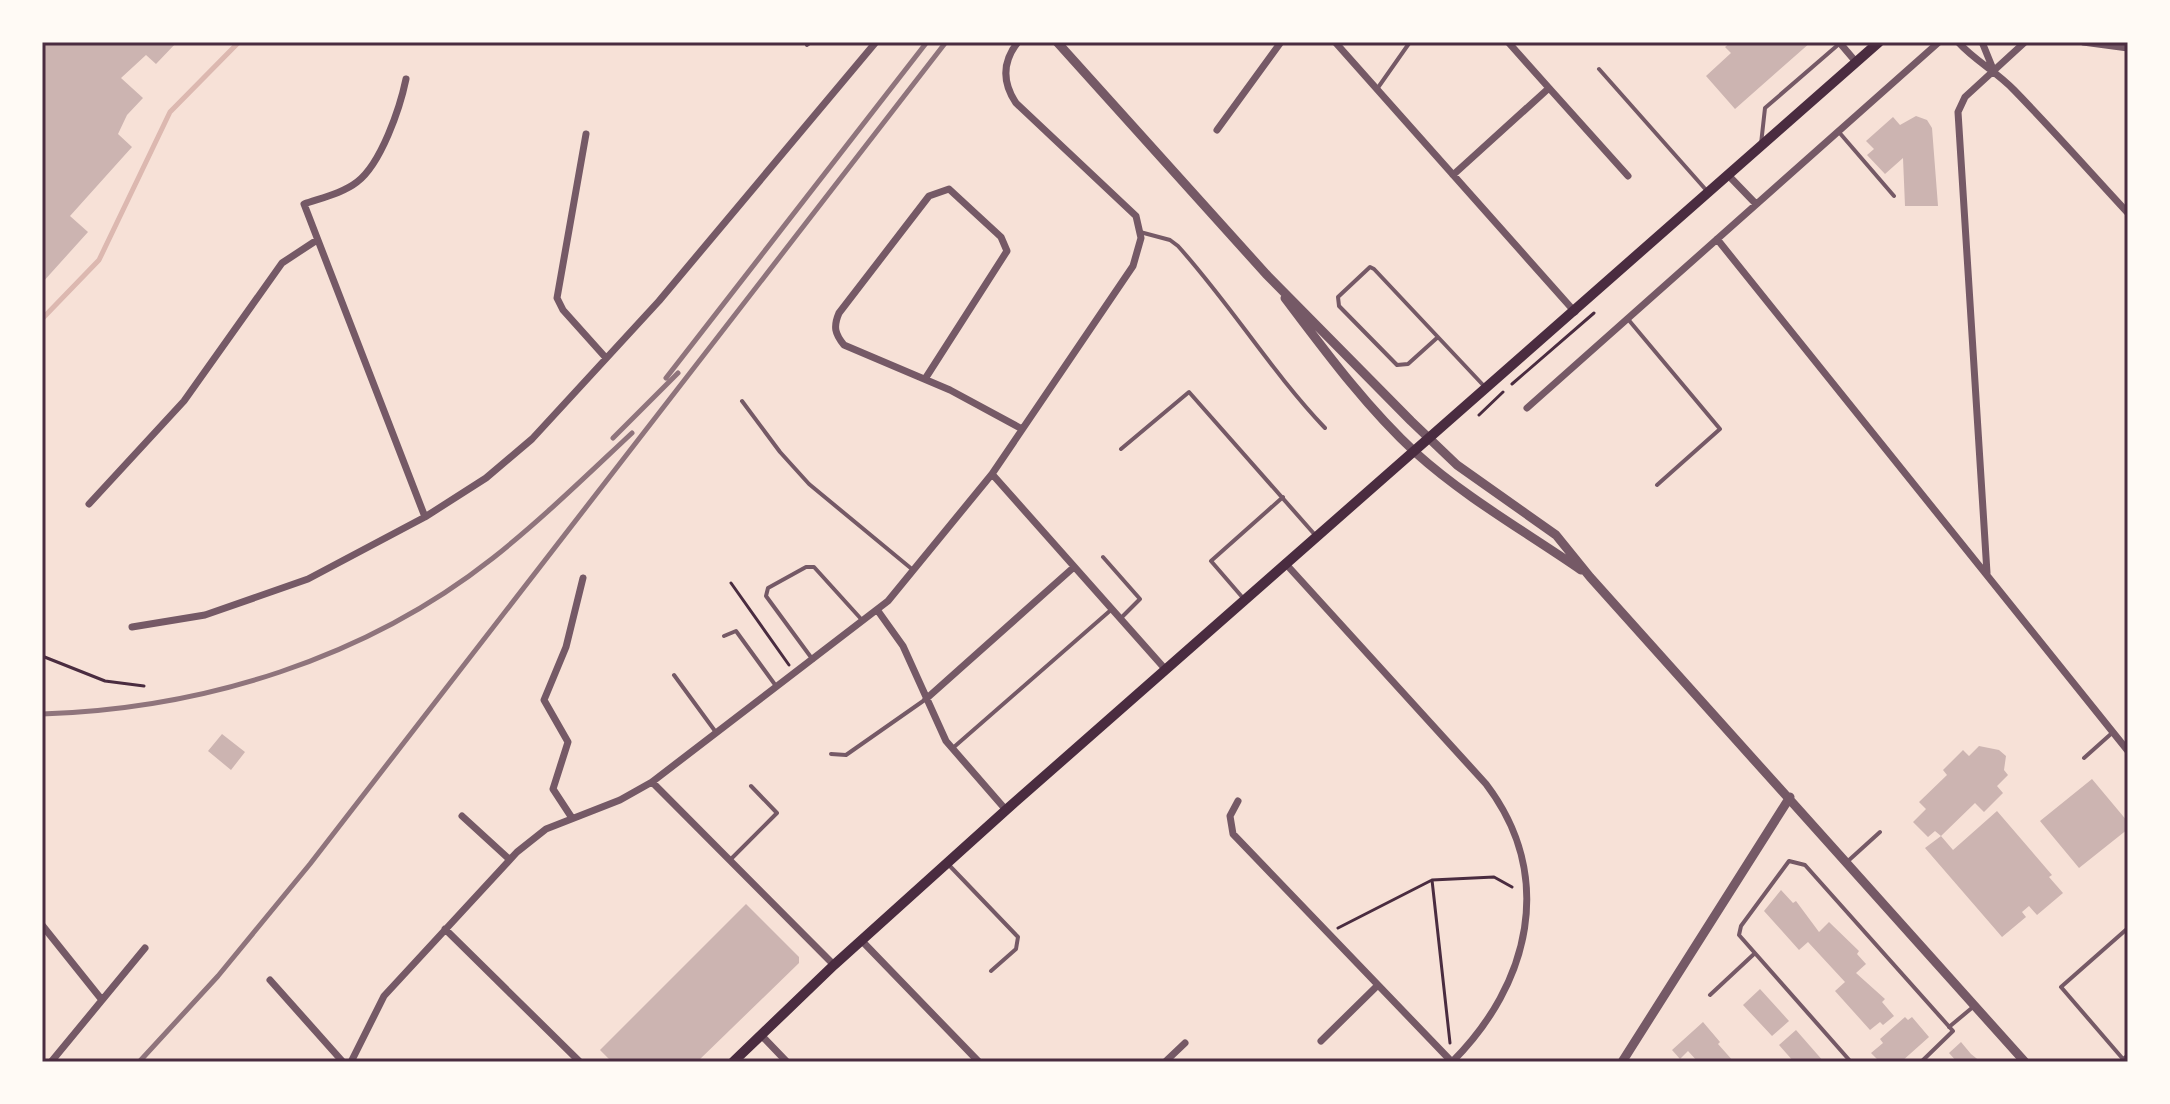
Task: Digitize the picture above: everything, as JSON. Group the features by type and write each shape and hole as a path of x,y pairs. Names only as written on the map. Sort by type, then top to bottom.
{"main road":[{"path":"733,1062 861,940 1006,810 1879,42"}],"street":[{"path":"132,627 205,615 277,592 331,568 425,517 509,459 668,290 876,42"},
{"path":"351,1062 384,996 509,859 546,829 620,800 652,782 878,611 992,474 1133,266 1140,249 1140,232 1129,208 1009,93 1005,66 1018,42"},
{"path":"1057,42 1266,274 1429,438 1457,465 1556,535 1590,577 1848,861 2025,1062"},
{"path":"1217,130 1281,42"},
{"path":"1335,42 1575,312"},
{"path":"1508,42 1628,176"},
{"path":"1840,42 1856,62"},
{"path":"1527,408 1939,42"},
{"path":"1958,42 1975,60 1993,69 2128,213"},
{"path":"1982,42 1993,69"},
{"path":"1987,576 1958,112 1965,97 2025,42"},
{"path":"2083,42 2128,48"},
{"path":"406,79 398,113 364,176 355,185 304,204 425,517"},
{"path":"1453,175 1549,88"},
{"path":"586,134 557,298 563,310 606,358"},
{"path":"1728,175 1756,204"},
{"path":"925,379 1007,251 1001,237 949,189 929,196 839,313 835,323 836,335 844,345 925,379 1022,429"},
{"path":"1717,239 2128,751"},
{"path":"89,504 184,401 282,263 317,240"},
{"path":"1266,274 1327,354 1414,451 1471,496 1590,577"},
{"path":"992,474 1166,670"},
{"path":"1238,801 1229,826 1233,834 1452,1062 1478,1035 1499,1003 1521,940 1527,894 1526,868 1520,844 1501,805 1285,563"},
{"path":"926,699 1074,567"},
{"path":"572,818 553,789 567,748 566,736 544,700 566,647 583,578"},
{"path":"878,611 903,646 952,749 1006,810"},
{"path":"652,782 834,965"},
{"path":"1622,1062 1790,797"},
{"path":"462,816 509,859"},
{"path":"42,925 102,1000"},
{"path":"445,929 580,1062"},
{"path":"861,940 979,1062"},
{"path":"51,1062 145,948"},
{"path":"270,980 343,1062"},
{"path":"1321,1041 1378,985"},
{"path":"761,1035 787,1062"},
{"path":"1165,1062 1185,1043"}],"lane":[{"path":"1377,89 1410,42"},
{"path":"1761,146 1765,108 1840,42"},
{"path":"1599,69 1709,192"},
{"path":"1838,131 1894,196"},
{"path":"1140,232 1161,237 1178,246 1226,300 1235,321 1280,371 1287,388 1325,428"},
{"path":"1438,337 1408,364 1397,365 1339,306 1338,297 1372,267 1487,388"},
{"path":"1627,318 1720,429 1657,485"},
{"path":"1121,449 1189,392 1316,536"},
{"path":"742,401 780,452 809,484 913,570"},
{"path":"1245,600 1211,561 1283,497"},
{"path":"1103,557 1140,599 1120,619"},
{"path":"813,660 766,596 768,588 806,567 814,567 864,622"},
{"path":"952,749 1112,609"},
{"path":"724,636 736,631 777,687"},
{"path":"674,675 716,733"},
{"path":"831,754 846,755 926,699"},
{"path":"2084,758 2113,732"},
{"path":"730,860 777,813 751,786"},
{"path":"1848,861 1880,832"},
{"path":"1851,1062 1741,941 1741,926 1785,865 1799,861 1949,1027 1951,1035 1921,1062"},
{"path":"947,863 1018,937 1016,949 991,971"},
{"path":"2124,1059 2061,987 2128,928"},
{"path":"137,941 145,948"},
{"path":"1710,995 1754,954"},
{"path":"1949,1027 1975,1005"}],"path":[{"path":"1479,415 1598,308"},
{"path":"731,583 795,674"},
{"path":"42,656 105,681 144,686"},
{"path":"1331,936 1342,925 1432,880 1494,877 1527,894"},
{"path":"1432,880 1452,1062"}],"building":[{"path":"42,42 177,42 156,64 146,55 121,78 143,98 127,115 118,134 132,147 70,216 88,232 42,283"},
{"path":"1731,42 1811,42 1735,109 1706,76 1731,53 1725,47"},
{"path":"1916,116 1927,120 1932,128 1938,206 1905,206 1903,158 1885,174 1867,155 1874,149 1866,141 1893,117 1900,125"},
{"path":"222,734 245,752 231,770 208,751"},
{"path":"1979,746 1999,750 2006,756 2004,770 2008,775 1997,786 2003,793 1984,812 1975,803 1941,836 1935,831 1928,837 1913,822 1926,809 1919,802 1947,775 1943,770 1963,750 1969,756"},
{"path":"2092,779 2128,822 2128,829 2079,868 2040,821"},
{"path":"1997,811 2052,875 2049,877 2063,893 2037,915 2029,906 2022,912 2026,917 2002,937 1925,848 1941,836 1953,850"},
{"path":"1781,890 1793,903 1796,901 1819,932 1829,922 1859,951 1857,954 1866,964 1856,973 1885,999 1882,1002 1894,1016 1870,1030 1835,991 1845,982 1808,942 1799,950 1764,911"},
{"path":"746,904 799,957 799,963 697,1062 612,1062 600,1050"},
{"path":"1760,989 1789,1021 1772,1036 1743,1005"},
{"path":"1905,1017 1908,1020 1912,1017 1929,1037 1901,1062 1880,1062 1871,1053 1883,1043 1880,1039"},
{"path":"1703,1022 1734,1062 1698,1062 1688,1051 1680,1059 1672,1050"},
{"path":"1796,1030 1824,1062 1794,1062 1779,1045"},
{"path":"1961,1042 1981,1062 1957,1062 1949,1053"}],"waterway":[{"path":"42,319 99,260 170,112 239,42"}],"railway":[{"path":"666,378 927,42"},
{"path":"139,1062 218,976 310,864 946,42"},
{"path":"613,438 678,373"},
{"path":"42,714 162,702 222,689 280,672 337,650 391,624 493,558 632,433"}]}
